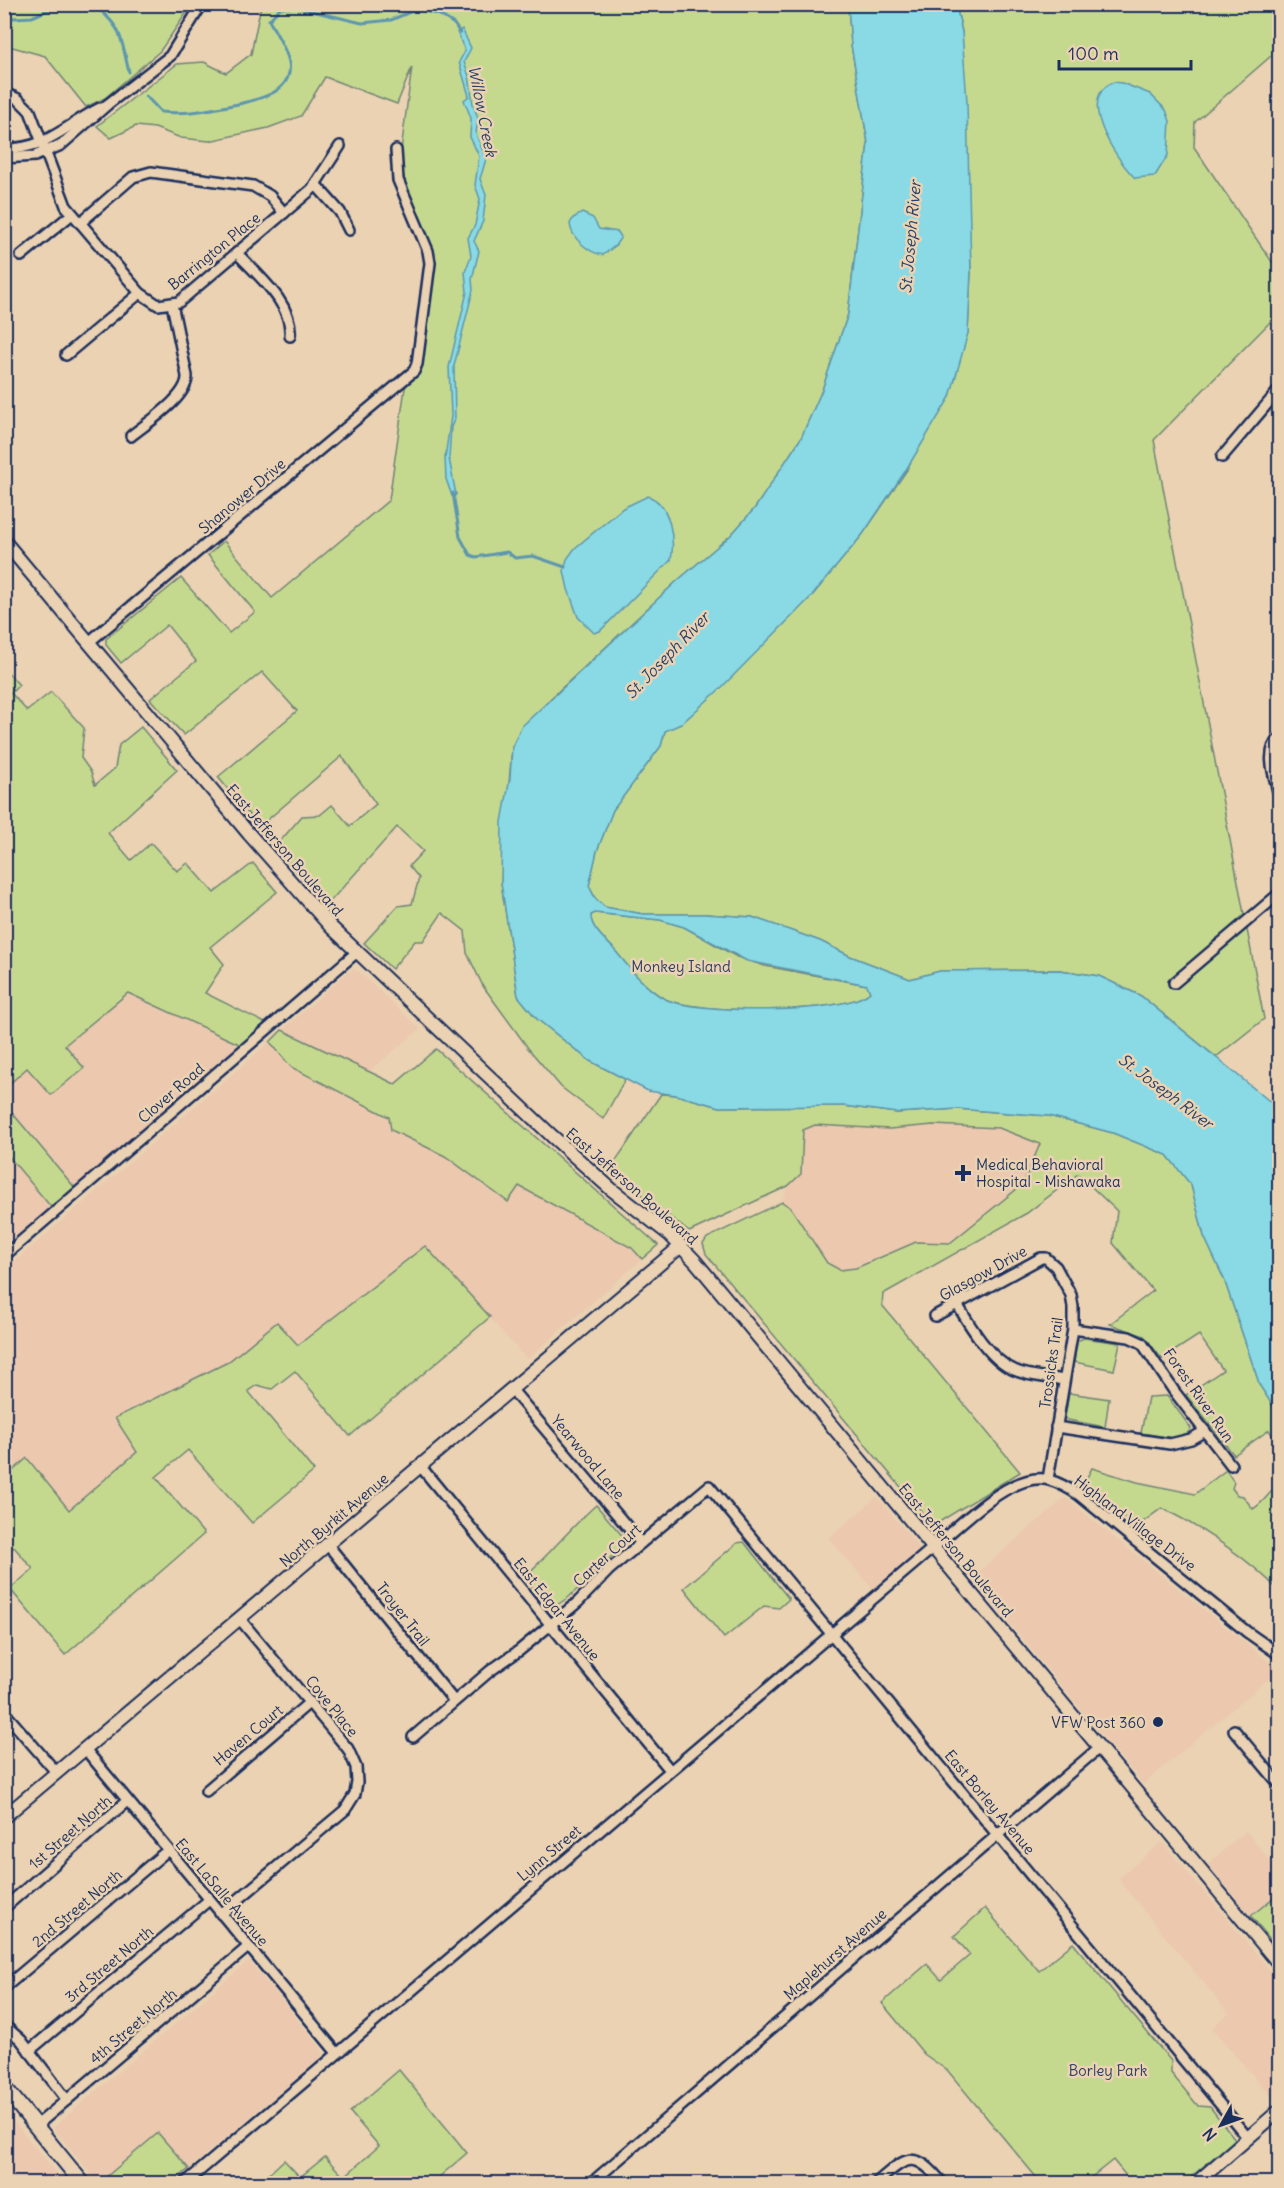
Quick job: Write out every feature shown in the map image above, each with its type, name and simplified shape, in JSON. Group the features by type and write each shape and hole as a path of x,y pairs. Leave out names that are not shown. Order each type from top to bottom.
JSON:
{"main road":[{"path":"4,2087 82,2184"}],"street":[{"path":"4,158 25,158 44,148 108,104 170,56 202,4"},
{"name":"Barrington Place","path":"4,93 26,106 63,200 72,214 140,293 158,305 172,304 284,213 316,185 340,146"},
{"path":"4,148 44,148"},
{"name":"Shanower Drive","path":"89,642 414,371 417,364 430,263 428,251 398,180 396,150"},
{"path":"80,223 133,177 152,172 253,186 270,196 284,213"},
{"path":"316,185 340,212 349,230"},
{"path":"21,256 72,214"},
{"path":"237,253 285,309 290,322 290,336"},
{"path":"66,355 140,293"},
{"path":"131,436 169,405 186,386 187,376 172,304"},
{"path":"1222,457 1280,389"},
{"name":"East Jefferson Boulevard","path":"4,541 276,866 357,952 552,1136 611,1189 681,1246 1280,1965"},
{"path":"1280,738 1270,748 1280,800"},
{"path":"1174,983 1280,893"},
{"name":"Clover Road","path":"4,1256 357,952"},
{"name":"North Byrkit Avenue","path":"4,1817 681,1246"},
{"name":"Glasgow Drive","path":"935,1316 1032,1262 1046,1258"},
{"name":"Trossicks Trail","path":"1046,1258 1056,1267 1071,1295 1073,1329 1048,1479"},
{"path":"957,1304 966,1320 1005,1365 1023,1374 1064,1380"},
{"name":"Forest River Run","path":"1073,1329 1129,1337 1142,1343 1231,1465"},
{"name":"Yearwood Lane","path":"512,1390 641,1543"},
{"path":"1056,1427 1170,1444 1191,1439 1205,1431"},
{"name":"East Edgar Avenue","path":"421,1467 670,1770"},
{"path":"934,1547 1008,1488 1035,1479 1048,1479"},
{"name":"Highland Village Drive","path":"1048,1479 1079,1495 1247,1632 1280,1655"},
{"name":"Carter Court","path":"412,1737 550,1625 641,1543 709,1486"},
{"name":"East Borley Avenue","path":"709,1486 1248,2138"},
{"name":"Troyer Trail","path":"328,1545 454,1701"},
{"name":"Lynn Street","path":"184,2184 934,1547"},
{"name":"Cove Place","path":"221,1914 345,1810 355,1794 357,1775 353,1758 343,1741 239,1618"},
{"name":"Haven Court","path":"206,1791 310,1702"},
{"path":"4,1712 57,1773"},
{"path":"1234,1730 1280,1785"},
{"name":"Maplehurst Avenue","path":"590,2184 1100,1747"},
{"name":"East LaSalle Avenue","path":"85,1749 337,2053"},
{"name":"1st Street North","path":"4,1908 128,1801"},
{"name":"2nd Street North","path":"4,1988 168,1850"},
{"name":"3rd Street North","path":"29,2051 208,1900"},
{"name":"4th Street North","path":"36,2126 248,1947"},
{"path":"4,2025 29,2051 67,2100"},
{"path":"1195,2184 1280,2110"},
{"path":"875,2184 900,2163 912,2159 925,2163 943,2184"}],"shaded area":[{"path":"352,969 359,972 420,1029 369,1071 282,1030"},
{"path":"128,993 241,1045 75,1188 5,1103 4,1088 27,1068 51,1095 83,1068 64,1046"},
{"path":"270,1042 292,1067 389,1117 392,1130 445,1156 509,1202 519,1186 632,1248 642,1259 527,1359 424,1246 297,1345 277,1322 228,1362 116,1417 137,1452 69,1510 27,1458 5,1478 5,1270"},
{"path":"816,1125 889,1129 933,1125 999,1128 1040,1144 1023,1184 950,1243 916,1242 856,1268 840,1270 827,1263 791,1208 782,1202 788,1186 801,1174 803,1130"},
{"path":"4,1152 51,1207 5,1246 4,1246"},
{"path":"877,1497 920,1549 873,1589 829,1538"},
{"path":"1065,1498 1279,1670 1143,1784 972,1578"},
{"path":"1246,1831 1279,1873 1279,1893 1251,1916 1208,1864"},
{"path":"1162,1842 1279,1981 1280,2101 1277,2103 1212,2028 1229,2013 1118,1879"},
{"path":"249,1961 321,2048 322,2056 189,2169 158,2133 99,2183 53,2128"},
{"path":"5,2110 30,2142 65,2183 5,2183"}],"green space":[{"path":"125,4 129,7 131,4 192,5 160,51 105,98 86,107 45,56 5,45 5,5"},
{"path":"464,4 475,11 483,4 848,5 851,45 868,143 848,314 822,390 801,438 755,508 731,535 677,581 550,699 512,747 501,882 518,996 537,1019 590,1061 625,1079 603,1119 561,1087 528,1048 483,986 467,953 465,931 442,913 423,941 415,941 392,969 364,943 398,906 412,904 419,878 409,866 423,851 397,827 327,905 275,847 302,816 320,815 332,805 350,826 376,804 342,756 259,827 218,777 297,711 262,672 184,735 150,699 196,661 167,625 121,663 106,645 106,639 181,578 229,633 255,612 208,555 224,541 272,598 389,500 405,388 417,364 430,270 412,216 400,158 412,67 397,104 325,77 301,116 268,128 209,141 181,138 155,128 136,126 111,138 97,126 177,64 204,62 226,73 251,54 261,5"},
{"path":"956,5 1276,5 1279,8 1279,49 1195,122 1194,147 1272,262 1279,257 1279,313 1154,440 1264,1019 1216,1057 1141,996 1099,976 1060,970 940,971 910,979 850,956 820,941 752,917 643,914 604,907 595,898 589,885 597,851 613,810 661,746 665,731 811,597 863,534 907,470 968,333 971,272 962,32"},
{"path":"4,668 19,685 11,693 27,711 51,692 84,728 81,758 91,772 95,785 115,768 119,745 141,727 177,770 108,833 131,860 151,843 177,871 188,863 214,893 253,863 277,892 210,947 224,964 205,993 267,1024 241,1045 128,993 65,1045 84,1068 51,1095 27,1068 5,1088"},
{"name":"Monkey Island","path":"595,913 660,920 684,927 737,957 765,966 867,985 870,992 856,1000 802,1008 737,1009 681,1004 657,994 637,976 595,929 591,915"},
{"path":"282,1030 395,1084 436,1049 658,1245 642,1259 632,1248 519,1186 508,1202 445,1156 391,1130 389,1117 291,1067 270,1042"},
{"path":"661,1094 676,1095 720,1107 844,1106 897,1113 957,1109 1049,1116 1113,1133 1167,1155 1191,1185 1204,1236 1224,1279 1260,1386 1279,1415 1279,1445 1269,1430 1234,1455 1186,1395 1223,1370 1199,1335 1162,1359 1144,1336 1110,1324 1153,1291 1113,1243 1117,1211 1078,1174 1027,1213 883,1294 882,1305 1020,1472 936,1524 931,1523 706,1254 703,1244 707,1238 782,1202 791,1208 827,1263 840,1270 856,1268 916,1242 950,1243 1023,1184 1040,1144 999,1128 933,1125 889,1129 815,1125 803,1130 801,1174 788,1186 689,1232 610,1169"},
{"path":"4,1103 75,1188 51,1207 5,1152"},
{"path":"425,1246 490,1317 350,1436 295,1371 272,1389 257,1385 248,1391 314,1471 252,1523 188,1450 156,1477 204,1534 65,1655 10,1589 33,1569 14,1547 5,1555 5,1478 27,1458 69,1510 137,1452 115,1418 228,1362 277,1322 298,1345"},
{"path":"1084,1338 1120,1343 1114,1370 1074,1362 1077,1341"},
{"path":"1069,1393 1109,1399 1105,1427 1068,1420 1065,1417"},
{"path":"1167,1396 1191,1428 1188,1433 1174,1438 1141,1433 1148,1397"},
{"path":"1092,1468 1137,1482 1195,1494 1226,1470 1234,1482 1232,1488 1237,1495 1243,1496 1253,1509 1279,1484 1279,1591 1254,1567 1224,1545 1162,1508 1136,1527 1083,1485"},
{"path":"596,1505 625,1539 625,1544 569,1597 551,1609 524,1577"},
{"path":"744,1542 789,1599 779,1608 764,1606 724,1638 684,1588 737,1543"},
{"path":"1279,1893 1279,1950 1251,1916"},
{"name":"Borley Park","path":"985,1908 1039,1971 1073,1943 1171,2061 1171,2073 1198,2106 1210,2107 1235,2139 1184,2183 1132,2183 1113,2160 1084,2183 1041,2183 948,2071 924,2054 882,2003 927,1964 941,1980 970,1955 954,1936"},
{"path":"399,2070 467,2153 432,2183 259,2183 284,2160 300,2177 325,2157 344,2177 379,2146 350,2112"},
{"path":"158,2133 189,2169 172,2183 99,2183"}],"water":[{"name":"St. Joseph River","path":"848,5 956,5 962,32 967,102 971,272 968,333 950,397 906,470 863,534 811,597 722,687 681,724 665,731 661,746 613,810 597,851 589,886 595,898 605,907 643,914 752,917 820,941 850,956 910,979 940,971 1059,970 1099,976 1141,996 1279,1109 1279,1415 1260,1386 1224,1279 1204,1236 1191,1185 1167,1155 1113,1133 1049,1116 957,1109 897,1113 844,1106 720,1107 676,1095 648,1091 590,1061 537,1019 518,996 501,882 502,822 510,778 512,747 521,727 677,581 731,535 755,508 801,438 822,390 848,314 868,143 851,45","holes":["595,913 660,920 684,927 747,961 867,985 870,992 856,1000 832,1005 770,1010 706,1007 681,1004 665,999 643,983 602,937 595,929 591,915"]},
{"path":"462,29 471,48 464,62 478,118 476,134 486,159 480,179 486,195 483,221 474,241 479,251 472,279 473,290 454,366 455,418 451,427 449,458 456,495 452,496 446,479 445,458 451,416 449,367 467,292 465,272 471,256 468,238 475,225 480,199 475,185 479,156 470,137 471,118 464,100 469,96 459,62 465,51 457,32"},
{"path":"1114,82 1150,94 1166,110 1170,121 1168,155 1155,176 1135,178 1118,157 1102,128 1098,114 1098,101 1103,90"},
{"path":"582,213 593,218 599,229 618,232 621,237 615,246 603,255 587,248 577,239 571,229 570,224 573,218"},
{"path":"648,496 662,507 670,524 671,560 600,631 594,633 578,617 564,571 567,559 575,548 623,508"}],"waterway":[{"name":"Willow Creek","path":"4,12 13,18 32,17 62,4"},
{"name":"Willow Creek","path":"93,4 116,27 122,41 129,72"},
{"name":"Willow Creek","path":"146,96 161,112 181,113 256,100 274,92 286,81 289,72 289,62 285,51 269,20 280,8 295,7 362,23 391,20 417,9 440,15 454,24 460,33"},
{"name":"Willow Creek","path":"453,493 460,537 470,555 476,557 507,552 515,558 533,556 565,567"}],"place":[{"name":"Medical Behavioral Hospital - Mishawaka","path":"963,1173"},
{"name":"VFW Post 360","path":"1158,1722"}]}
